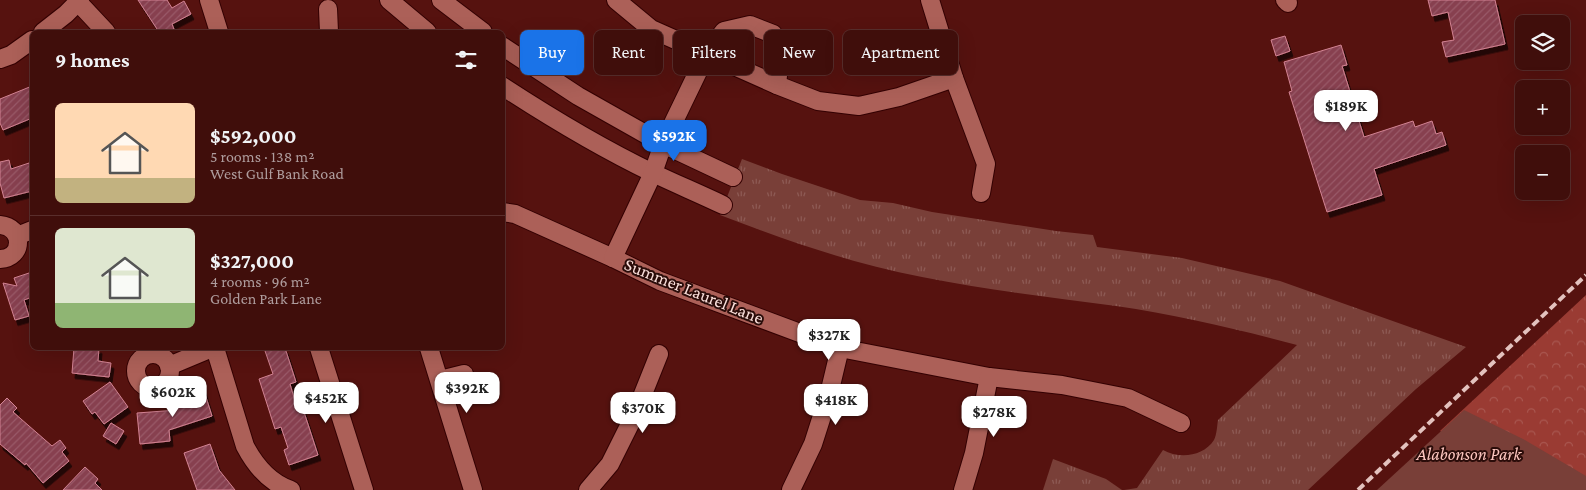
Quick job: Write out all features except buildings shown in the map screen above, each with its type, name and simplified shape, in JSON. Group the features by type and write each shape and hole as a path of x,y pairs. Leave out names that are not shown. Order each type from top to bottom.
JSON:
{"street":[{"path":"209,0 218,30"},
{"path":"389,0 426,30"},
{"path":"441,0 480,30"},
{"path":"616,0 651,29 673,38"},
{"path":"930,0 954,78 986,164 981,193"},
{"path":"45,30 79,1 104,30"},
{"path":"328,10 329,30"},
{"path":"728,30 750,25 773,34 780,56 777,85"},
{"path":"0,59 30,41"},
{"path":"505,48 578,96 663,144 733,177"},
{"path":"754,74 818,101 859,106 899,97 954,78"},
{"path":"613,258 653,173 663,144 697,75"},
{"path":"505,88 546,114 653,173 723,204"},
{"name":"Summer Laurel Lane","path":"505,212 514,214 613,258 660,282 840,348 989,377 1062,385 1128,398 1181,423"},
{"path":"0,225 25,233 18,241 16,251 8,258 0,259"},
{"path":"791,490 813,444 829,394 840,348"},
{"path":"169,366 209,350"},
{"path":"215,350 249,454 265,474 283,488 291,490"},
{"path":"320,350 364,490"},
{"path":"430,350 473,490"},
{"path":"588,490 610,464 635,414 659,354"},
{"path":"440,380 464,374"},
{"path":"963,490 974,453 989,377"}],"green space":[{"path":"742,159 860,200 893,203 932,212 1093,235 1097,247 1182,258 1280,281 1466,347 1416,389 1308,490 1124,490 1137,488 1163,450 1176,455 1190,455 1209,446 1215,438 1218,420 1297,345 1230,328 1162,314 994,290 896,272 794,242 720,215"},
{"path":"1586,295 1586,490 1440,431"},
{"name":"Alabonson Park","path":"1464,410 1523,439 1586,476 1586,490 1377,490"},
{"path":"1053,459 1106,479 1122,490 1043,490"}],"railway":[{"path":"1358,490 1586,275"}]}
